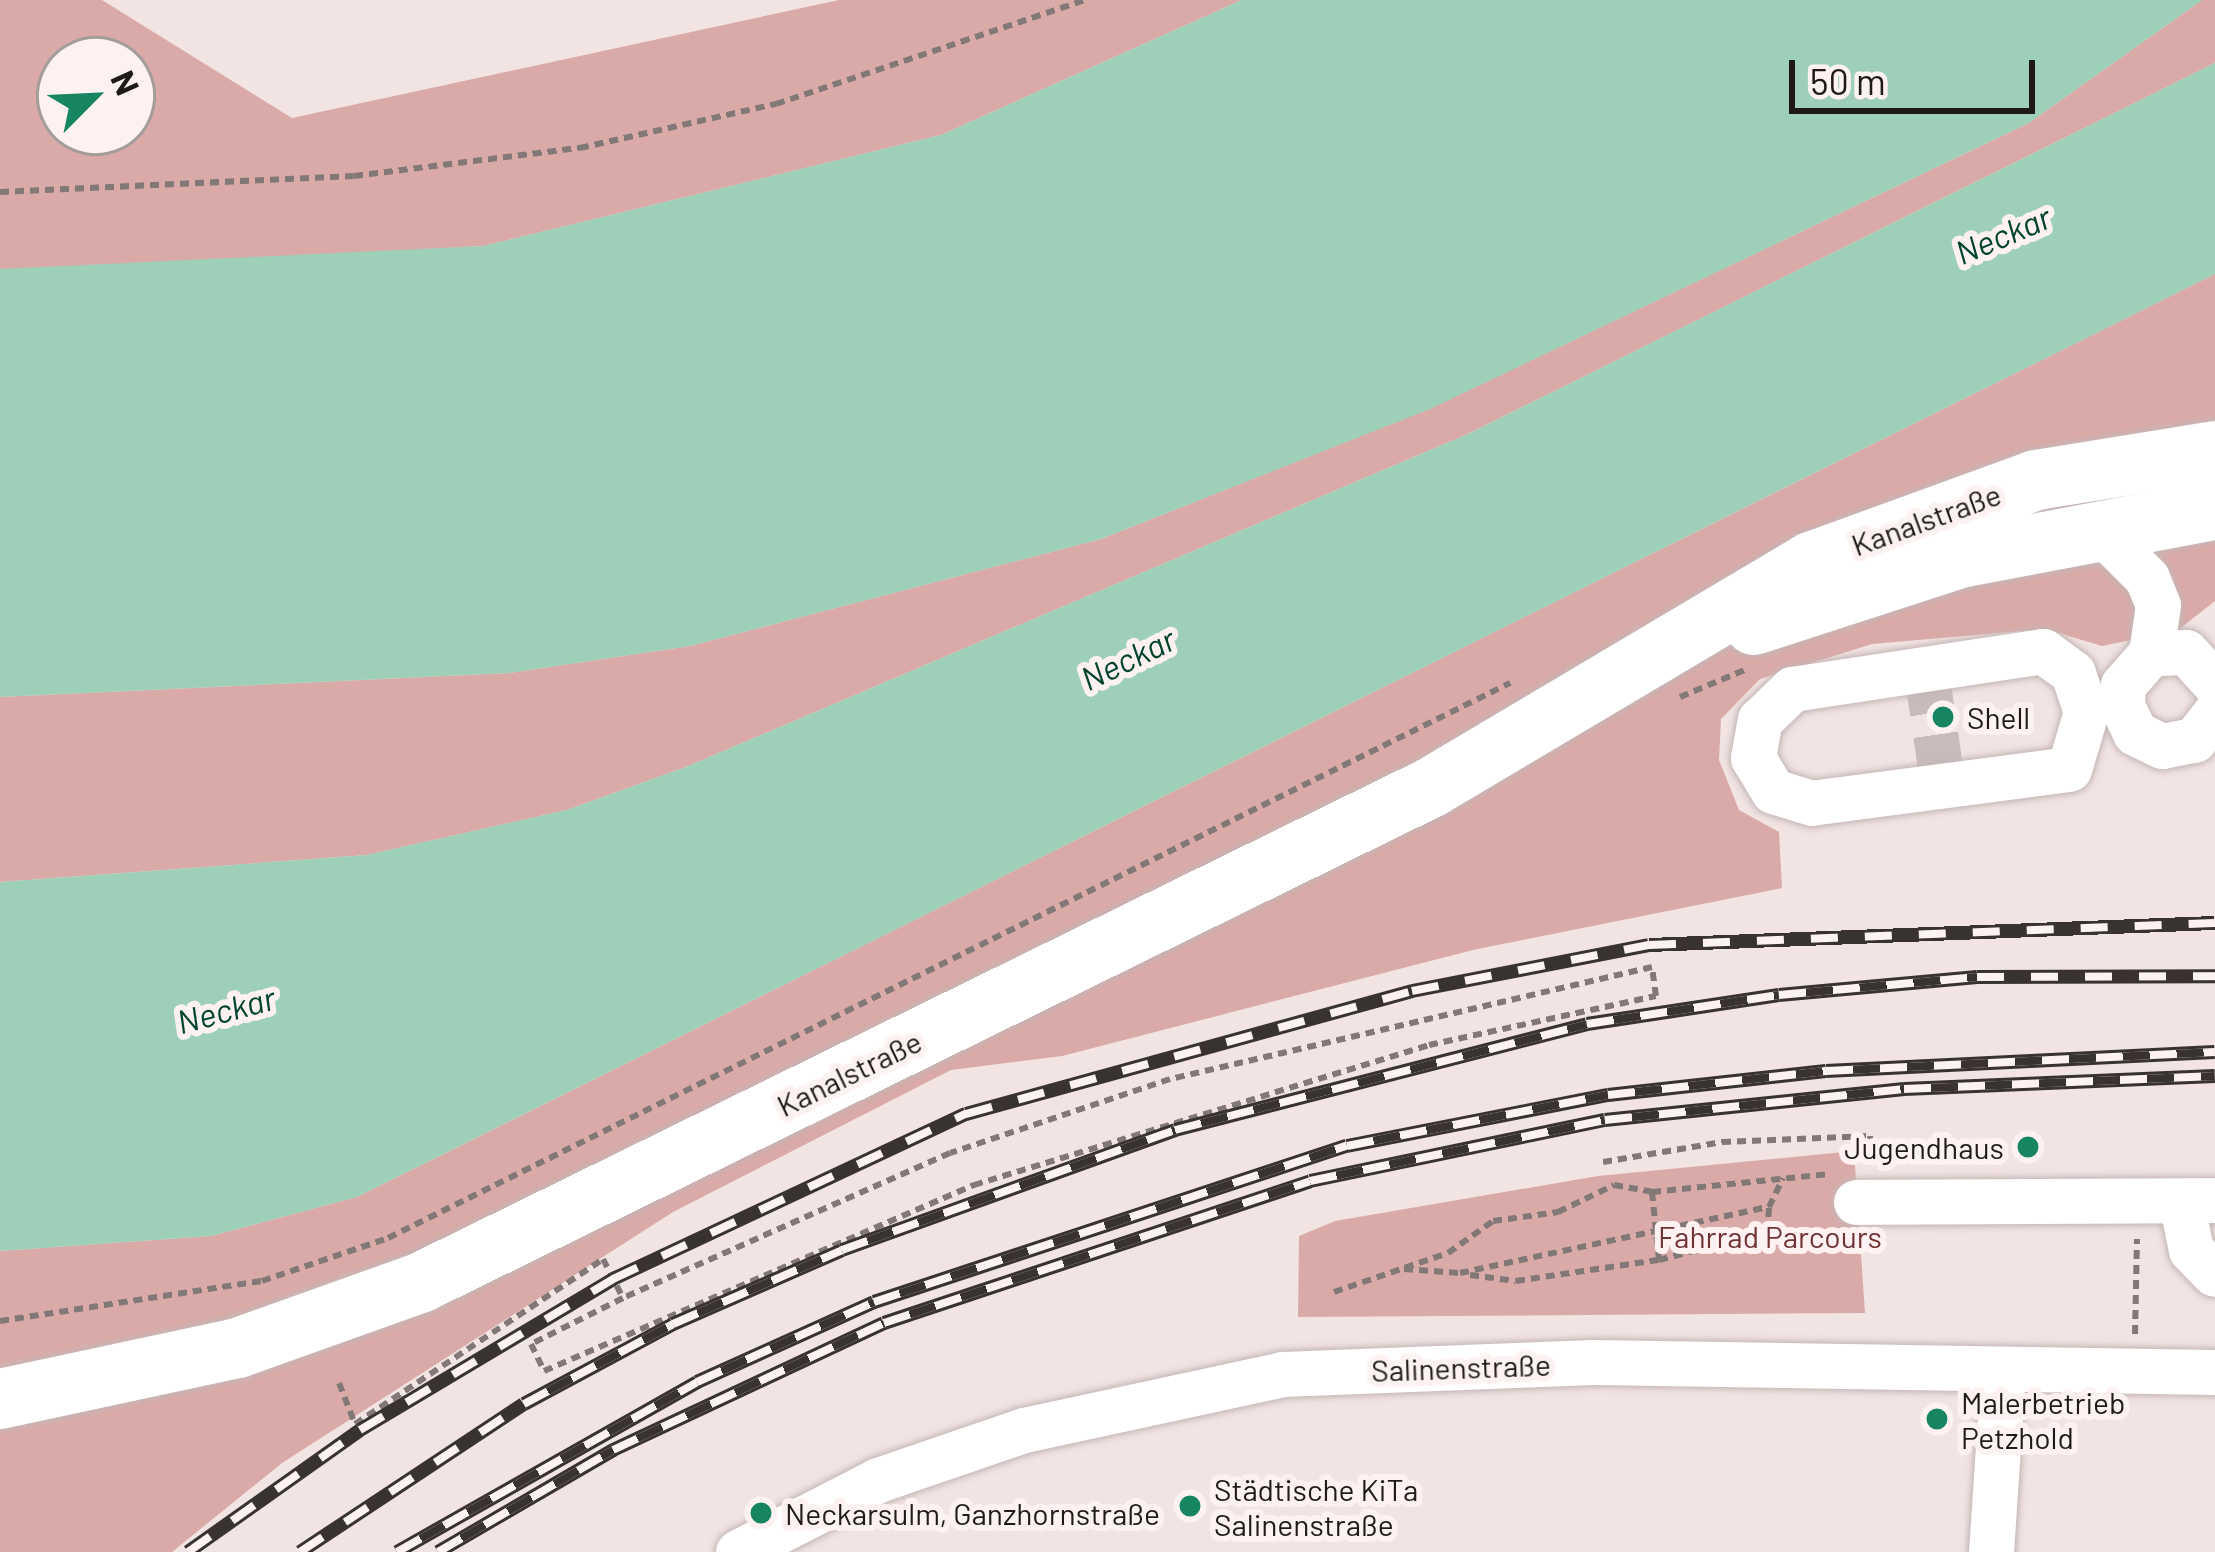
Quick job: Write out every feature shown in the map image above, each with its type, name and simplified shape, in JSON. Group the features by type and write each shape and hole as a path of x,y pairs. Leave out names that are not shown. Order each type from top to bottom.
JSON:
{"main road":[{"name":"Kanalstraße","path":"0,1399 238,1348 422,1282 1432,787 1663,656 1811,562 1938,508 2215,451"},
{"name":"Kanalstraße","path":"1663,656 1960,558 2097,528 2215,509"}],"street":[{"path":"2097,528 2147,578 2158,605 2150,653 2104,709 2069,769 1812,802 1773,791 1753,758 1760,720 1792,689 1837,676 2043,651 2073,673 2104,709 2162,746 2194,740 2215,713"},
{"path":"2150,653 2186,652 2215,685"},
{"path":"1866,1202 2178,1200 2191,1250 2214,1274"},
{"name":"Salinenstraße","path":"738,1552 878,1480 1024,1430 1282,1374 1593,1362 2215,1372"},
{"path":"1991,1552 2003,1369"}],"path":[{"path":"0,191 354,176 580,148 776,104 1085,0"},
{"path":"0,1321 262,1281 388,1238 1525,676"},
{"path":"1652,967 1656,996 1408,1051 997,1178 544,1371 531,1344 623,1298 950,1153 1170,1079 1652,967"},
{"path":"1603,1162 1722,1142 1870,1136 1866,1202"},
{"path":"1334,1292 1400,1269 1493,1221 1558,1212 1614,1185 1652,1192 1830,1174 1866,1202"},
{"path":"1400,1269 1516,1281 1659,1260 1767,1232 1769,1207 1783,1178"},
{"path":"1652,1192 1652,1232 1659,1260"},
{"path":"2134,1371 2178,1200"},
{"path":"1460,1273 1769,1207"},
{"path":"339,1383 355,1424 603,1259 623,1298"}],"green space":[{"path":"0,0 102,0 292,118 839,0 1242,0 941,135 483,246 42,272 0,269"},
{"path":"2202,0 2215,0 2215,63 1468,434 686,767 567,810 367,855 0,882 0,697 509,673 690,646 1101,539 1429,409 2029,123"},
{"path":"2215,274 2215,601 2178,630 2102,646 2045,629 1872,644 1760,679 1721,719 1719,760 1739,810 1779,832 1782,888 1473,950 1062,1056 951,1070 673,1212 282,1463 172,1552 0,1552 0,1251 211,1236 357,1197"},
{"name":"Fahrrad Parcours","path":"1854,1151 1865,1313 1298,1317 1299,1236 1335,1221 1598,1176"}],"water":[{"path":"1242,0 2202,0 2029,123 1430,409 1101,539 690,646 509,673 0,697 0,269 483,246 941,135"},
{"name":"Neckar","path":"2215,63 2215,274 357,1197 211,1236 0,1251 0,882 367,855 567,810 686,767 1468,434"}],"tunnel":[{"path":"1926,668 1943,784"}],"railway":[{"path":"188,1552 360,1430 613,1279 966,1114 1412,991 1649,945 2215,923"},
{"path":"300,1552 524,1404 673,1324 842,1250 1175,1130 1587,1024 1779,995 1977,977 2215,976"},
{"path":"397,1552 697,1382 874,1302 1347,1146 1608,1095 1826,1071 2215,1052"},
{"path":"438,1552 613,1450 884,1323 1310,1181 1605,1120 1904,1089 2215,1076"}],"place":[{"name":"Shell","path":"1943,717"},
{"name":"Jugendhaus","path":"2028,1147"},
{"name":"Malerbetrieb Petzhold","path":"1937,1419"},
{"name":"Städtische KiTa Salinenstraße","path":"1190,1506"},
{"name":"Neckarsulm, Ganzhornstraße","path":"761,1513"}]}
